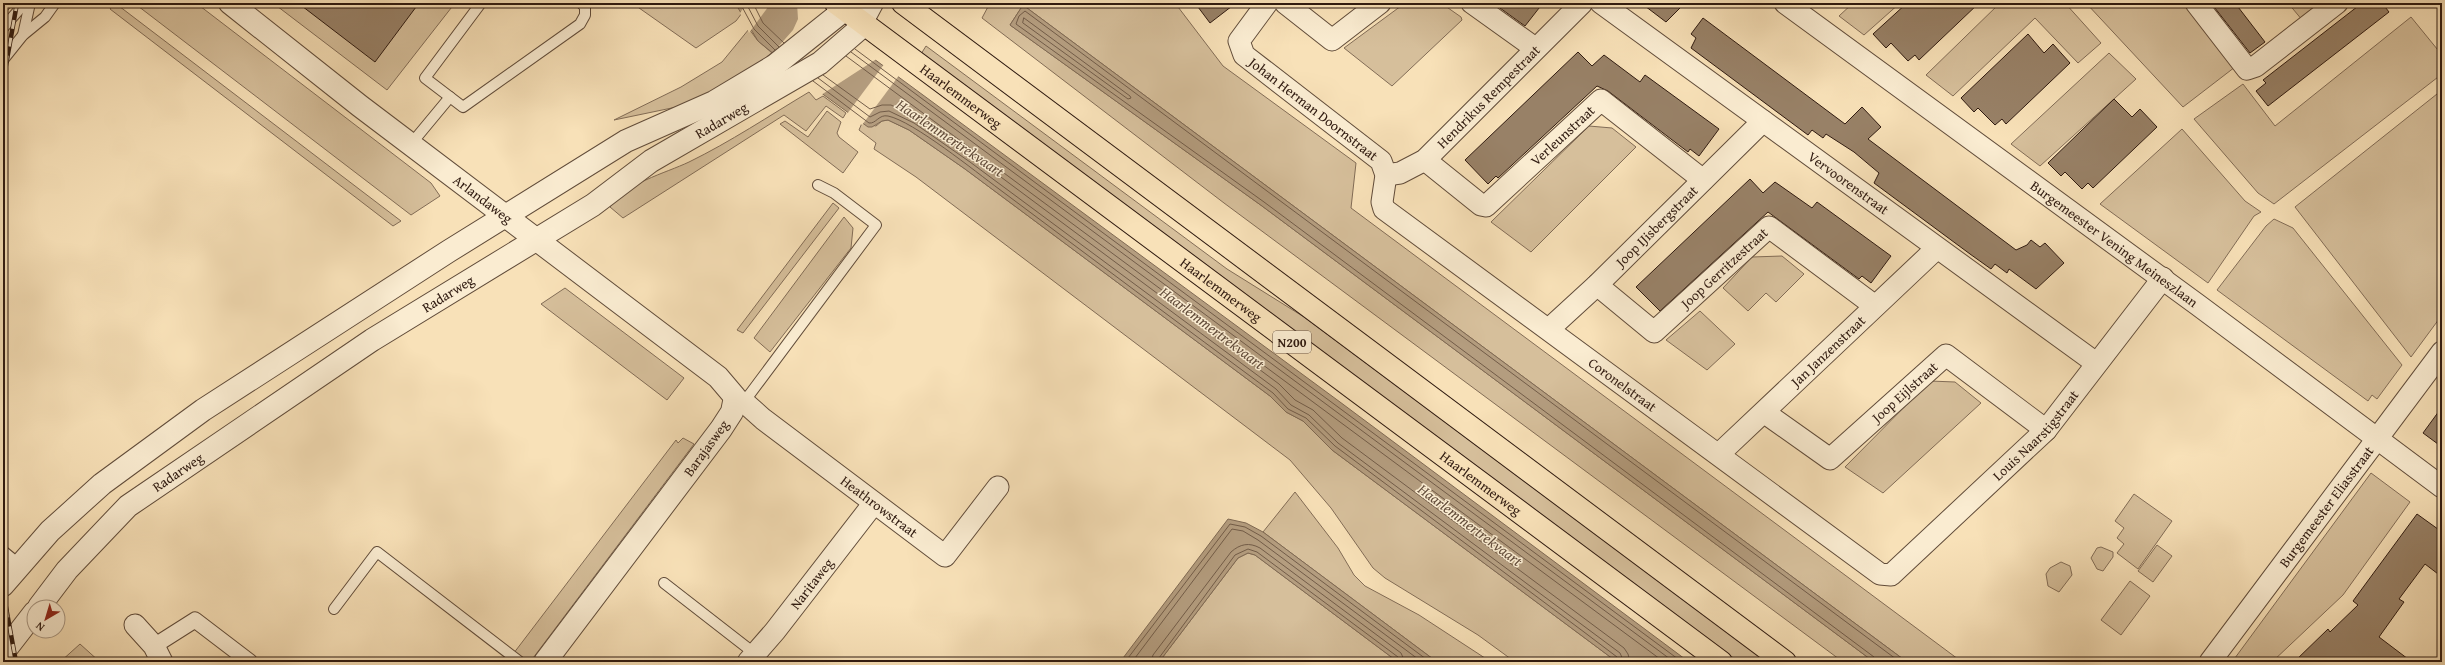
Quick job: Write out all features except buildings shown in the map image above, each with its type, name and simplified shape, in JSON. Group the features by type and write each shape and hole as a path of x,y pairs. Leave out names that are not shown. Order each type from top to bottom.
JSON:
{"main road":[{"name":"N200","path":"903,3 1785,662"},
{"name":"Haarlemmerweg","path":"842,8 860,27 1721,662"}],"street":[{"name":"Radarweg","path":"45,599 67,570 128,506 372,340 593,205 652,161 820,63 860,27 872,3"},
{"name":"Johan Herman Doornstraat","path":"1267,3 1239,41 1244,55 1381,161 1386,175"},
{"path":"1285,3 1332,40 1380,3"},
{"path":"1472,3 1536,48"},
{"name":"Hendrikus Rempestraat","path":"1386,175 1400,174 1425,160 1582,3"},
{"name":"Vervoorenstraat","path":"1601,3 2096,363"},
{"name":"Burgemeester Vening Meineszlaan","path":"1785,3 2163,278 2442,487"},
{"path":"2196,3 2247,69 2256,66 2338,3"},
{"name":"Arlandaweg","path":"235,8 505,216 718,376 740,399"},
{"name":"Radarweg","path":"3,585 50,531 102,484 197,415 505,216 626,141 714,102 774,66 842,8"},
{"name":"Verleunstraat","path":"1425,160 1481,205 1486,206 1601,100 1703,180"},
{"name":"Joop IJisbergstraat","path":"1549,329 1597,285 1763,121"},
{"name":"Coronelstraat","path":"1386,175 1382,202 1384,209 1719,454 1880,574 1891,575"},
{"name":"Joop Gerritzestraat","path":"1597,285 1654,332 1769,227 1875,306"},
{"name":"Jan Janzenstraat","path":"1719,454 1766,413 1875,306 1937,248"},
{"name":"Louis Naarstigstraat","path":"1891,575 2046,430 2096,363 2163,278"},
{"name":"Burgemeester Eliasstraat","path":"2210,662 2442,352"},
{"name":"Joop Eijlstraat","path":"1766,413 1830,459 1946,355 2046,430"},
{"name":"Heathrowstraat","path":"740,399 763,419 945,556 998,487"},
{"name":"Barajasweg","path":"545,662 721,429 740,399"},
{"name":"Naritaweg","path":"750,660 775,631 874,503"},
{"path":"134,625 158,654 195,620 250,662"},
{"path":"3,653 26,624"}],"lane":[{"path":"3,28 25,3"},
{"path":"22,35 30,3"},
{"path":"3,60 22,35 45,17 55,3"},
{"path":"221,3 235,8"},
{"path":"481,3 425,78 462,107 580,24 586,15 585,7 581,3"},
{"path":"411,144 450,97"},
{"name":"Barajasweg","path":"740,399 876,225 834,193 818,185"},
{"path":"3,551 20,565"},
{"path":"334,609 377,552 520,662"},
{"path":"664,583 750,660"}],"shaded area":[{"path":"3,3 15,3 3,15"},
{"path":"115,3 401,221 393,226 110,9"},
{"path":"134,3 196,3 431,183 440,196 411,215"},
{"path":"273,3 455,3 387,90"},
{"path":"632,3 735,3 742,13 736,21 696,48"},
{"path":"990,3 1175,3 1223,66 1356,163 1351,208 1962,662 1907,662 1023,5 1010,25 1262,206 1874,662 1843,662 1224,203 982,18"},
{"path":"1405,3 1441,3 1461,17 1462,20 1392,86 1344,48"},
{"path":"1853,3 1900,3 1864,35 1839,16"},
{"path":"2000,3 2065,3 2101,43 2078,63 2035,18 1953,96 1926,75"},
{"path":"2086,3 2185,3 2235,67 2183,107"},
{"path":"2288,3 2326,3 2303,21"},
{"path":"2411,17 2442,55 2442,74 2274,204 2258,193 2194,119 2243,84 2275,126"},
{"path":"749,29 758,41 772,53 718,92 691,104 614,120 681,87 722,62"},
{"path":"926,46 1227,269 1304,317 1768,662 1739,662 921,54"},
{"path":"2109,53 2136,79 2040,166 2011,144"},
{"path":"2442,90 2442,315 2411,357 2295,207"},
{"path":"809,92 816,100 823,96 846,113 843,118 826,106 806,131 784,115 623,218 610,207 616,199 635,186 704,154"},
{"path":"827,111 841,122 837,133 839,137 858,152 843,173 780,124 785,121 808,137"},
{"path":"888,120 909,130 965,169 1270,396 1286,412 1303,421 1332,450 1617,662 1515,662 1478,635 1385,578 1373,568 1331,508 1290,460 916,177 874,149 876,143 859,130 862,123 876,126 882,121"},
{"path":"1589,126 1612,128 1636,147 1531,252 1491,222"},
{"path":"2182,129 2245,201 2261,212 2254,216 2208,283 2100,204"},
{"path":"833,203 839,208 743,333 737,330"},
{"path":"844,217 853,228 851,248 770,352 754,338"},
{"path":"2274,219 2293,228 2402,365 2377,399 2372,395 2368,401 2217,290 2266,226"},
{"path":"1782,256 1804,274 1776,302 1766,293 1748,311 1723,288 1752,257"},
{"path":"565,288 684,378 667,400 541,304"},
{"path":"1700,311 1735,344 1707,370 1666,340"},
{"path":"1930,381 1955,382 1981,403 1883,493 1845,467"},
{"path":"683,438 694,444 530,662 507,662 676,440 678,443"},
{"path":"2371,473 2410,502 2343,595 2272,662 2232,662"},
{"path":"1295,492 1338,548 1354,575 1365,586 1419,615 1491,662 1437,662 1263,532"},
{"path":"2134,494 2172,521 2138,569 2117,553 2124,544 2117,538 2124,528 2115,521"},
{"path":"2157,545 2172,556 2153,582 2138,571"},
{"path":"2101,547 2113,552 2113,557 2103,571 2097,569 2091,558 2097,548"},
{"path":"1248,553 1255,555 1398,662 1159,662 1238,558"},
{"path":"2061,562 2070,566 2072,575 2059,592 2048,586 2046,574 2050,568"},
{"path":"2130,581 2150,596 2121,635 2101,620"},
{"path":"80,644 100,662 60,662"}],"water":[{"name":"Haarlemmertrekvaart","path":"735,3 798,3 1340,402 1689,662 1617,662 1332,450 1303,421 1286,412 1270,396 965,169 909,130 888,120 882,121 872,127 868,127 824,95 758,41"},
{"path":"1023,5 1907,662 1874,662 1262,206 1010,25"},
{"path":"1228,519 1246,523 1263,532 1437,662 1398,662 1255,555 1248,553 1238,558 1159,662 1120,662"}],"pier":[{"path":"747,3 771,3 749,33 740,13"},
{"path":"797,3 801,3 878,58 821,95 771,55 793,30 798,19"},
{"path":"885,63 900,74 862,125 847,114"}],"railway":[{"path":"3,82 17,3"},
{"path":"3,591 16,662"}]}
